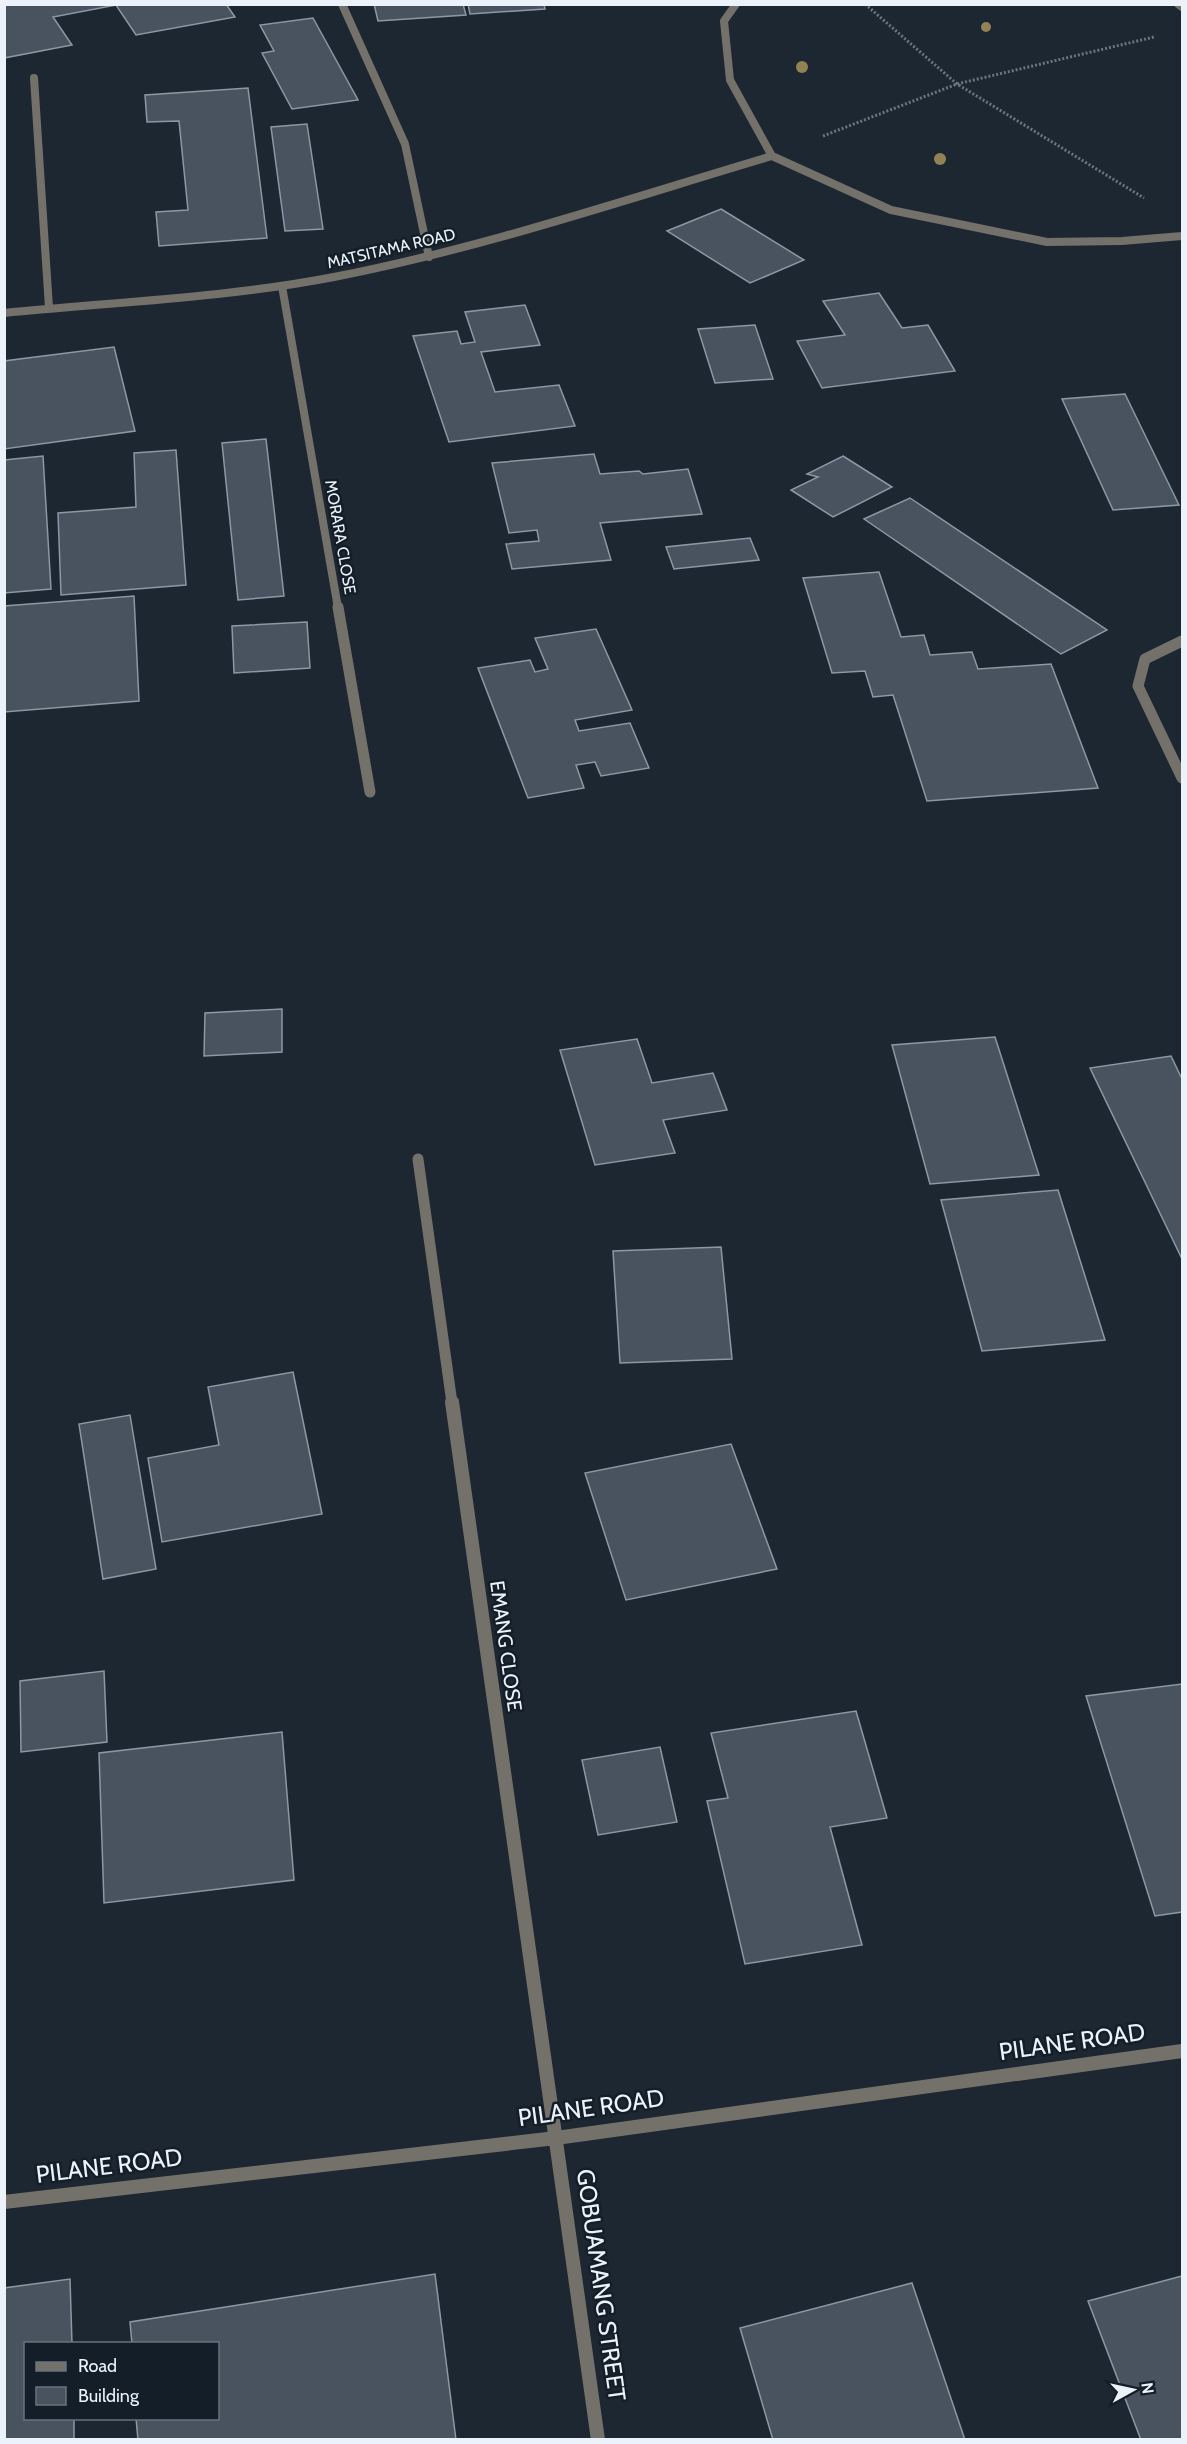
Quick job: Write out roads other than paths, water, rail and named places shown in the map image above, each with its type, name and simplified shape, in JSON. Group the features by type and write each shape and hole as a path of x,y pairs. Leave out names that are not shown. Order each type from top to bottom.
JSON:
{"street":[{"path":"342,4 405,144 429,257"},
{"path":"736,4 724,21 730,80 772,156 891,210 1047,242 1181,237"},
{"path":"1178,4 1182,7"},
{"path":"34,78 49,308"},
{"name":"MATSITAMA ROAD","path":"4,313 282,286 429,257 772,156"},
{"name":"MORARA CLOSE","path":"282,286 370,792"},
{"path":"1182,640 1145,658 1138,686 1182,778"},
{"name":"EMANG CLOSE","path":"418,1159 556,2138"},
{"name":"PILANE ROAD","path":"4,2202 556,2138 1182,2051"},
{"name":"GOBUAMANG STREET","path":"556,2138 598,2439"}]}
